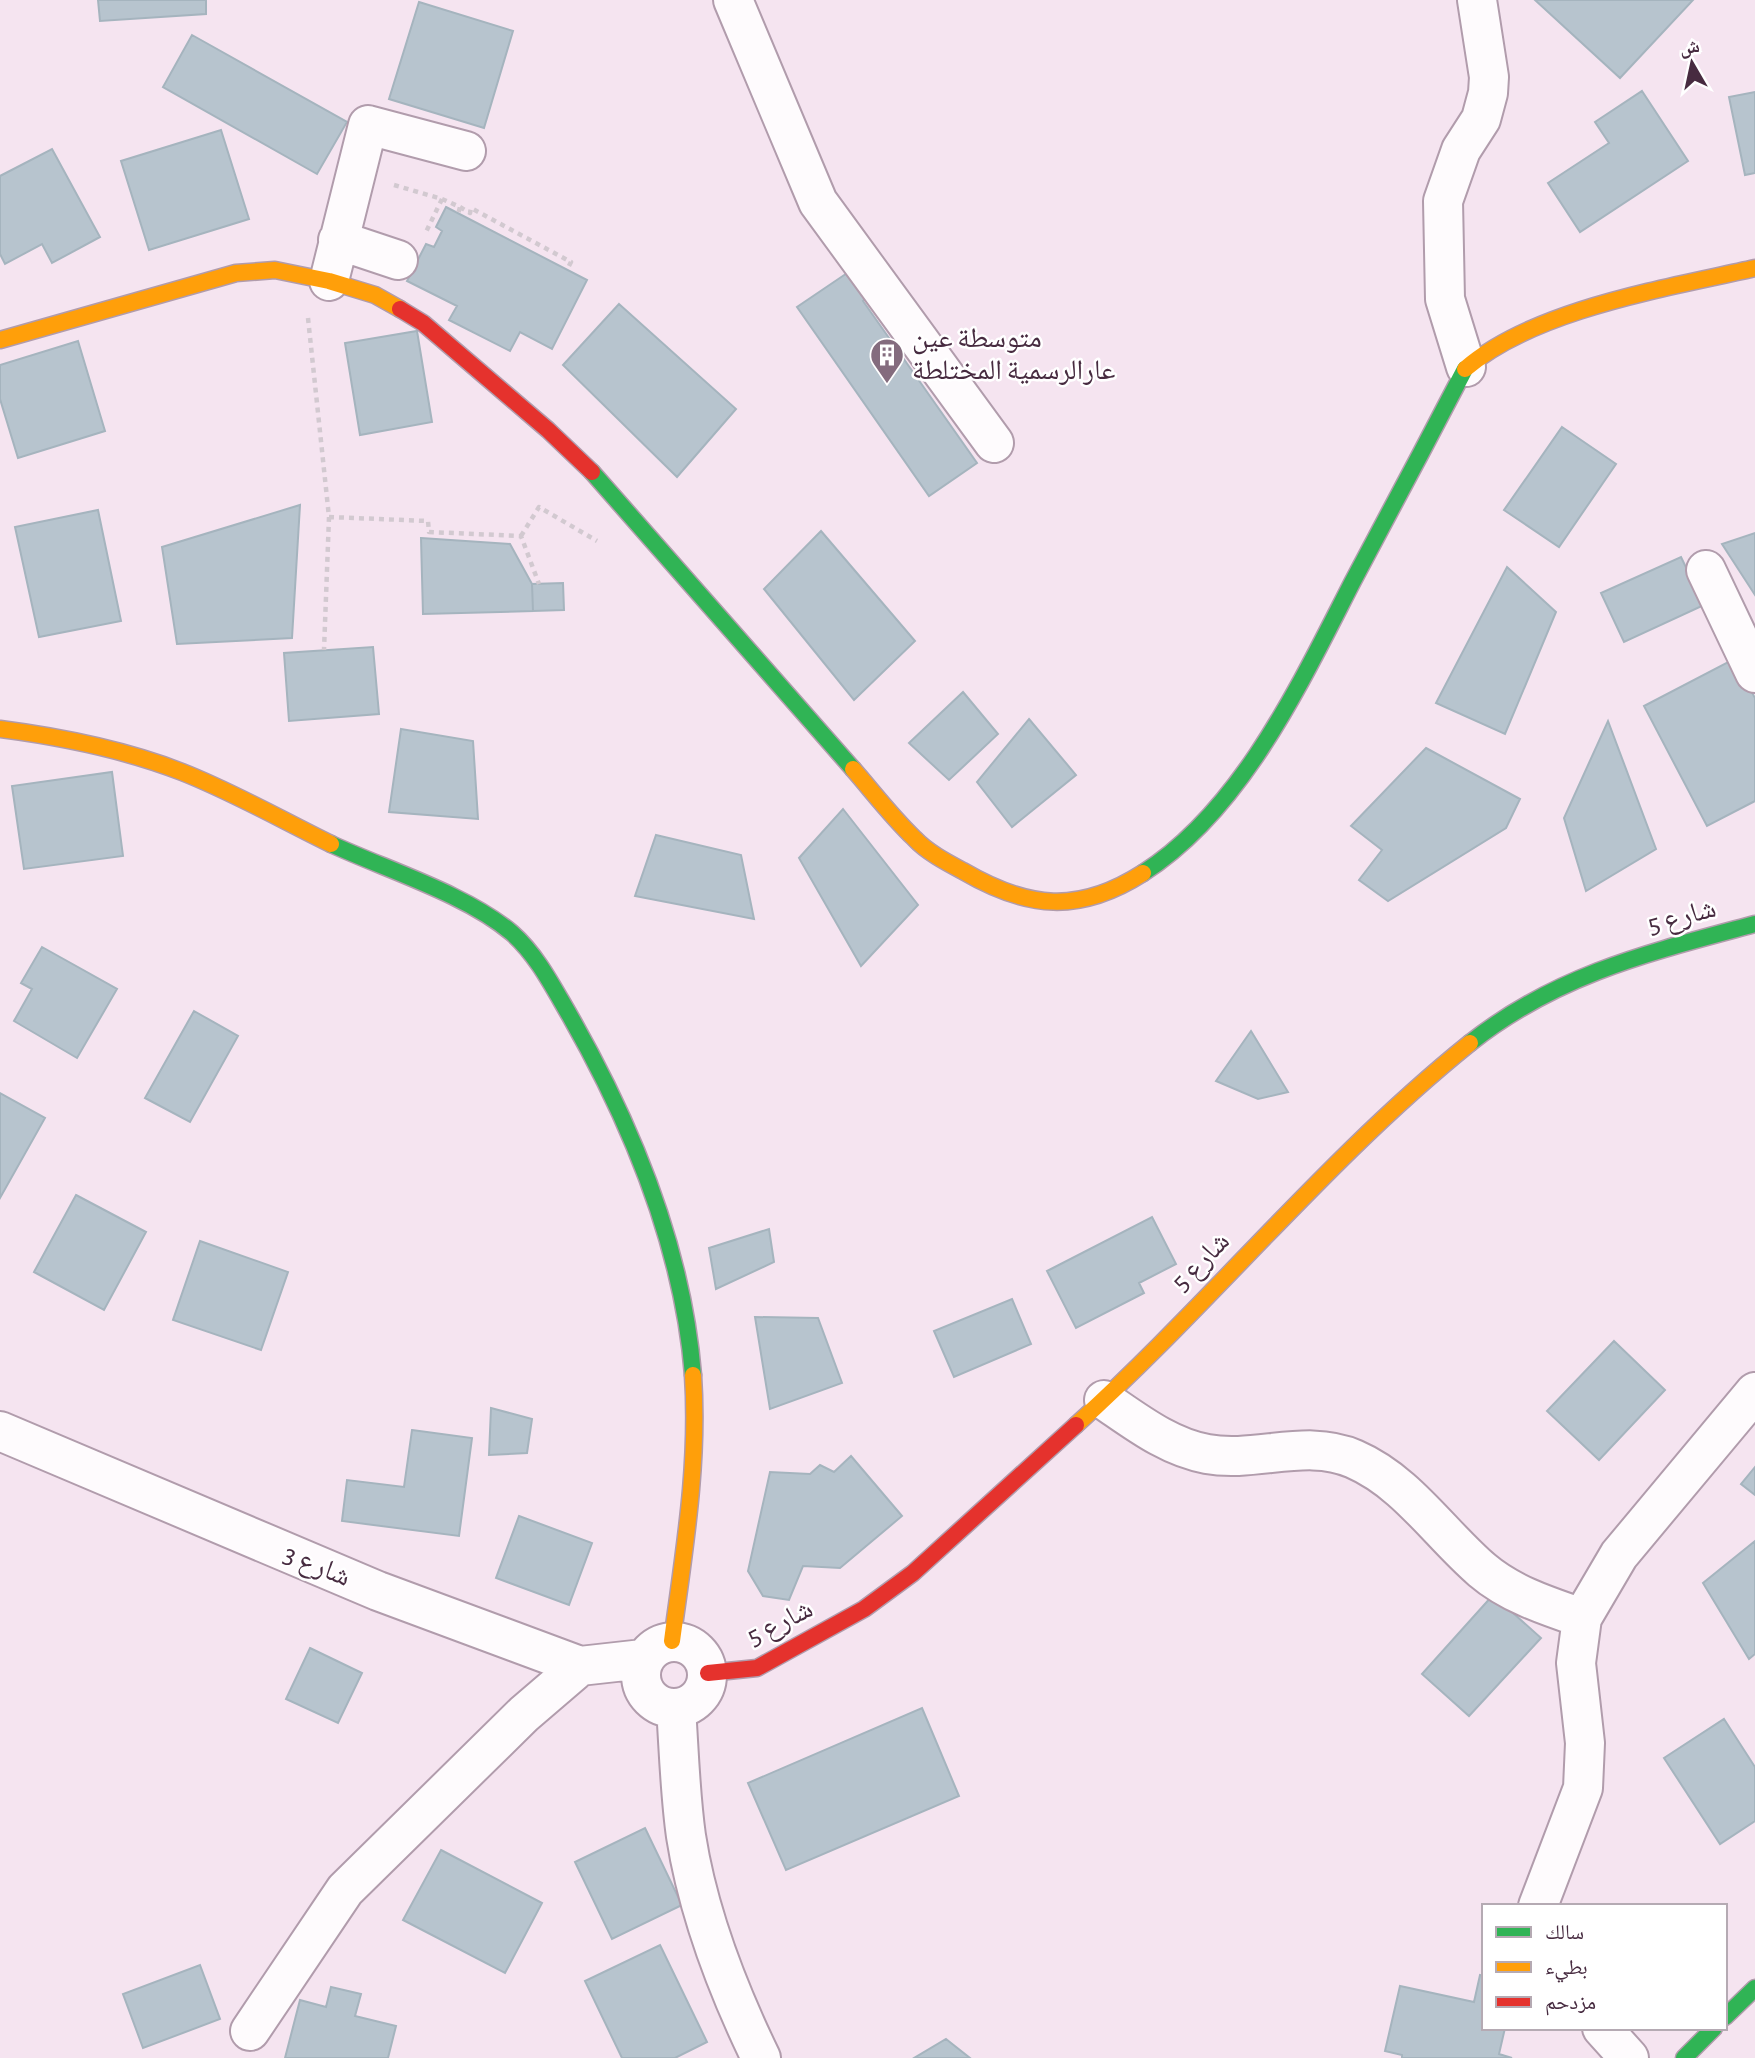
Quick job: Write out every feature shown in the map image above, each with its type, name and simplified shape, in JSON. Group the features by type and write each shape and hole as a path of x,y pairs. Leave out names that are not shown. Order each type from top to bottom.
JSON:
{"street":[{"path":"733,0 818,202 994,443"},
{"path":"1466,366 1445,299 1443,201 1461,150 1481,119 1488,93 1489,77 1477,0"},
{"path":"316,278 338,240 368,125 466,152"},
{"path":"338,240 408,252"},
{"path":"0,340 236,273 275,270 316,278 375,295 423,323 548,430 626,509 818,732 915,839 949,864 1013,894 1041,903 1088,902 1139,877 1178,845 1214,807 1268,736 1292,698 1466,366 1517,337 1584,308 1755,268"},
{"path":"1706,570 1755,673"},
{"path":"0,729 74,740 163,765 208,783 327,842 472,908 504,927 533,954 586,1042 610,1092 647,1182 683,1312 696,1418 696,1461 657,1650 639,1677 645,1693 659,1705 676,1708 692,1703 704,1690 708,1673 702,1656 689,1645 657,1650"},
{"name":"شارع 5","path":"708,1673 757,1668 864,1609 914,1573 1104,1400 1248,1251 1374,1129 1448,1061 1488,1029 1531,1000 1567,982 1627,959 1755,924"},
{"path":"1539,1904 1583,1788 1585,1743 1576,1663 1582,1618 1619,1555 1755,1392"},
{"path":"1104,1400 1151,1431 1206,1454 1254,1455 1315,1450 1334,1452 1359,1461 1421,1507 1483,1570 1510,1589 1582,1618"},
{"name":"شارع 3","path":"0,1431 378,1591 580,1666 657,1650"},
{"path":"250,2031 345,1890 524,1714 580,1666"},
{"path":"676,1708 686,1835 693,1870 722,1969 761,2058"},
{"path":"1727,2015 1755,1987"},
{"path":"1604,2030 1629,2058"},
{"path":"1684,2058 1712,2030"}],"path":[{"path":"382,182 442,199 470,212 471,208 571,261 567,270"},
{"path":"408,252 442,199"},
{"path":"458,214 460,207"},
{"path":"316,278 329,517 324,650"},
{"path":"521,536 539,507 604,545 626,509"},
{"path":"329,517 428,521 429,531 521,536"},
{"path":"521,536 539,584"}],"building":[{"path":"98,0 206,0 206,14 100,21"},
{"path":"1535,0 1693,0 1620,78"},
{"path":"419,2 513,31 484,128 389,99"},
{"path":"192,35 347,122 317,174 163,87"},
{"path":"1642,91 1688,161 1580,232 1548,183 1609,143 1595,122"},
{"path":"1755,92 1755,173 1745,175 1729,97"},
{"path":"221,130 249,219 149,250 121,161"},
{"path":"52,149 100,237 52,263 42,244 5,264 0,254 0,176"},
{"path":"446,207 587,280 552,349 520,332 510,351 449,320 457,306 407,281 426,244 434,247 442,231 436,227"},
{"name":"متوسطة عين عارالرسمية المختلطة","path":"856,267 874,292 863,301 977,463 929,496 797,307"},
{"path":"619,304 736,409 677,477 563,365"},
{"path":"417,331 432,422 360,435 345,343"},
{"path":"78,341 105,431 18,458 0,399 0,365"},
{"path":"1562,427 1616,464 1559,547 1504,510"},
{"path":"300,505 292,638 177,644 162,547"},
{"path":"98,510 121,621 39,637 15,527"},
{"path":"821,531 915,641 854,700 764,589"},
{"path":"1755,533 1755,595 1722,544"},
{"path":"421,538 510,544 532,584 533,611 423,614"},
{"path":"1681,557 1704,605 1624,642 1601,593"},
{"path":"1507,567 1556,612 1505,734 1436,703"},
{"path":"563,583 564,610 533,611 532,584"},
{"path":"373,647 379,714 289,721 284,653"},
{"path":"1734,659 1755,698 1755,801 1707,826 1644,706"},
{"path":"963,692 998,734 949,780 909,743"},
{"path":"1029,719 1076,775 1012,827 977,782"},
{"path":"1608,721 1656,849 1586,891 1564,818"},
{"path":"401,729 473,741 478,819 389,812"},
{"path":"1426,748 1520,799 1506,828 1388,901 1359,880 1382,850 1351,826"},
{"path":"112,772 123,856 24,869 12,786"},
{"path":"843,809 918,905 861,966 799,858"},
{"path":"656,835 741,855 754,919 635,896"},
{"path":"42,947 117,989 77,1058 14,1021 32,989 21,983"},
{"path":"194,1011 238,1036 190,1122 145,1098"},
{"path":"1251,1031 1288,1092 1258,1099 1216,1081"},
{"path":"0,1093 45,1118 0,1198"},
{"path":"76,1195 146,1232 104,1310 34,1272"},
{"path":"1152,1217 1176,1264 1139,1283 1144,1293 1076,1328 1047,1271"},
{"path":"769,1229 774,1262 716,1289 709,1248"},
{"path":"200,1241 288,1272 261,1350 173,1320"},
{"path":"1012,1299 1031,1344 954,1377 934,1331"},
{"path":"755,1317 818,1318 842,1383 770,1409"},
{"path":"1614,1341 1665,1390 1599,1460 1547,1411"},
{"path":"491,1408 532,1419 527,1453 489,1455"},
{"path":"412,1430 472,1438 459,1536 342,1521 347,1480 404,1487"},
{"path":"851,1456 902,1516 840,1568 803,1566 789,1600 763,1596 748,1571 770,1472 810,1474 820,1465 834,1472"},
{"path":"1755,1467 1755,1495 1741,1484"},
{"path":"519,1516 592,1543 569,1605 496,1578"},
{"path":"1755,1541 1755,1654 1749,1659 1703,1583"},
{"path":"1493,1595 1541,1638 1469,1716 1422,1674"},
{"path":"310,1648 362,1673 338,1723 286,1699"},
{"path":"922,1708 959,1796 786,1870 748,1783"},
{"path":"1724,1719 1755,1767 1755,1821 1720,1844 1664,1758"},
{"path":"645,1828 682,1905 612,1939 575,1862"},
{"path":"441,1850 542,1903 505,1973 403,1920"},
{"path":"660,1945 707,2042 675,2058 622,2058 585,1981"},
{"path":"200,1965 220,2019 143,2048 123,1994"},
{"path":"1482,1976 1482,2030 1505,2030 1499,2054 1512,2058 1402,2058 1402,2055 1385,2051 1400,1986 1474,2002"},
{"path":"331,1987 361,1994 355,2016 396,2026 388,2058 285,2058 300,2000 326,2007"},
{"path":"946,2039 970,2058 914,2058"}],"traffic: fast":[{"path":"1143,873 1178,847 1210,815 1266,741 1312,660 1465,369"},
{"path":"592,472 853,769"},
{"path":"331,844 472,906 512,933 537,961 593,1058 634,1144 651,1189 678,1281 693,1375"},
{"path":"1470,1043 1503,1019 1571,982 1642,956 1755,924"},
{"path":"1727,2015 1755,1988"},
{"path":"1684,2058 1712,2030"}],"traffic: slow":[{"path":"1465,369 1494,348 1564,316 1643,293 1755,268"},
{"path":"0,340 236,273 275,270 329,281 375,295 400,309"},
{"path":"0,729 92,745 160,764 220,788 331,844"},
{"path":"853,769 898,822 925,848 987,884 1010,893 1053,902 1075,900 1120,886 1143,873"},
{"path":"1076,1425 1175,1330 1367,1134 1470,1043"},
{"path":"672,1641 692,1475 693,1375"}],"traffic: jam":[{"path":"400,309 423,323 548,430 592,472"},
{"path":"708,1673 757,1668 864,1609 913,1573 1076,1425"}],"place":[{"name":"متوسطة عين عارالرسمية المختلطة","path":"887,385"}]}
